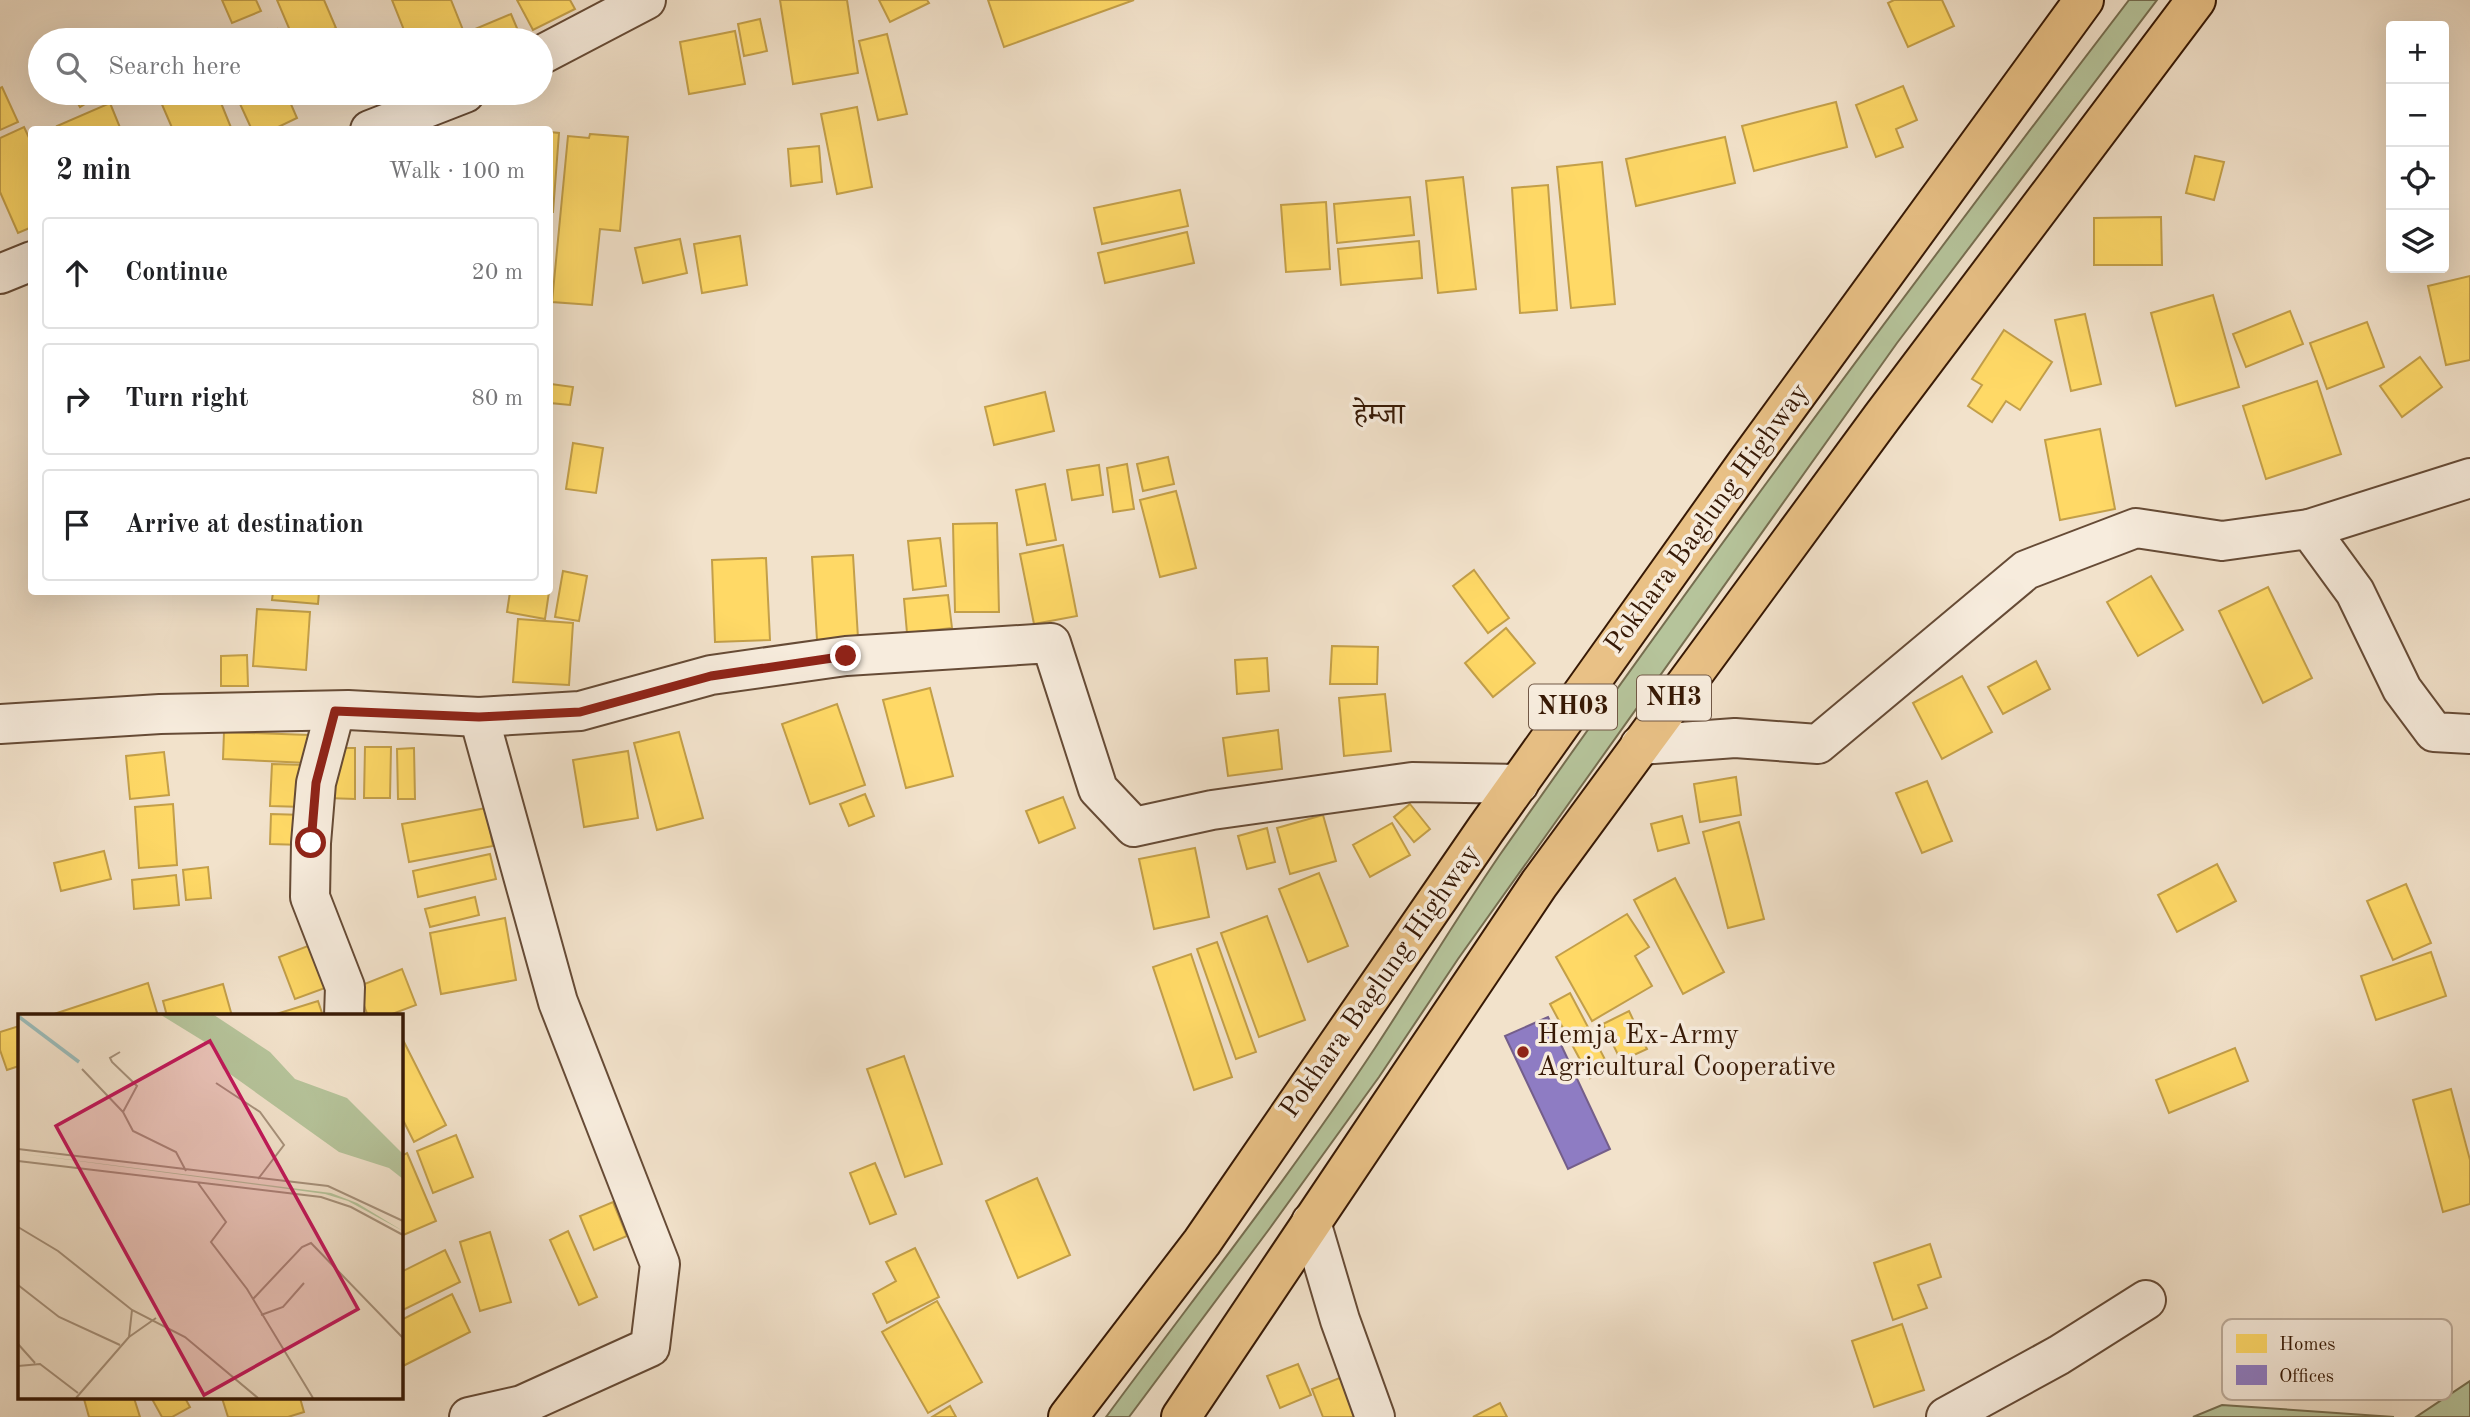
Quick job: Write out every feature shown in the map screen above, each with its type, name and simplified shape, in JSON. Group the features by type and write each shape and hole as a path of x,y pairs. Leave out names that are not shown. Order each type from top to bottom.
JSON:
{"highway":[{"name":"Pokhara Baglung Highway","path":"1068,1417 1202,1242 1519,784 1748,461 2084,0"},
{"name":"NH3","path":"1181,1417 1539,884 1890,406 2196,0"}],"street":[{"path":"553,49 646,0"},
{"path":"380,126 434,105"},
{"path":"0,274 28,263"},
{"path":"1640,744 1735,738 1818,744 2026,570 2136,528 2221,541 2309,529 2470,478"},
{"path":"2309,529 2356,592 2402,689 2434,732 2470,734"},
{"path":"0,724 160,714 335,711 479,717 580,712 711,676 846,656 1051,643 1098,789 1134,827 1212,810 1412,782 1519,784"},
{"path":"335,711 316,783 310,897 345,987 344,1014"},
{"path":"469,1417 522,1405 650,1347 660,1264 558,1002 479,717"},
{"path":"1311,1222 1340,1320 1375,1417"},
{"path":"1946,1417 2059,1355 2146,1300"}],"green space":[{"path":"2129,0 2157,0 1897,343 1458,959 1379,1077 1270,1228 1129,1417 1106,1417 1310,1142 1375,1048 1499,856 1653,639 1968,211"},
{"path":"2470,1381 2470,1417 2416,1417 2442,1400 2452,1400 2452,1393"},
{"path":"2222,1405 2394,1417 2193,1417"}],"building: Homes":[{"path":"222,0 256,0 261,11 232,23"},
{"path":"277,0 324,0 336,28 289,28"},
{"path":"392,0 451,0 462,28 403,28"},
{"path":"517,0 570,0 575,9 532,28"},
{"path":"780,0 847,0 858,73 793,84"},
{"path":"879,0 927,0 929,3 890,22"},
{"path":"988,0 1134,0 1004,47"},
{"path":"1894,0 1942,0 1954,26 1908,47 1888,3"},
{"path":"511,14 517,28 477,28"},
{"path":"760,19 767,51 744,56 738,24"},
{"path":"735,31 745,84 689,94 680,42"},
{"path":"887,34 907,114 878,120 859,41"},
{"path":"1903,86 1917,120 1896,129 1903,147 1876,157 1856,105"},
{"path":"2,87 18,122 0,130 0,88"},
{"path":"1836,102 1847,147 1754,171 1742,126"},
{"path":"111,105 119,126 57,126"},
{"path":"162,105 222,105 230,126 171,126"},
{"path":"241,105 291,105 297,118 280,126 250,126"},
{"path":"857,107 872,187 837,194 821,114"},
{"path":"24,127 28,136 28,229 18,233 0,192 0,138"},
{"path":"553,132 559,133 553,212"},
{"path":"590,134 628,137 620,231 600,229 592,305 553,302 568,136 589,138"},
{"path":"1725,137 1735,183 1636,206 1626,159"},
{"path":"819,146 822,182 791,186 788,149"},
{"path":"2195,156 2224,162 2214,200 2186,193"},
{"path":"1602,162 1615,304 1571,308 1557,167"},
{"path":"1463,177 1476,289 1438,293 1426,181"},
{"path":"1548,185 1557,310 1520,313 1512,188"},
{"path":"1180,190 1188,226 1102,244 1094,208"},
{"path":"1410,197 1414,235 1337,243 1334,204"},
{"path":"1326,202 1330,269 1286,272 1281,205"},
{"path":"2161,217 2162,265 2094,265 2094,218"},
{"path":"1187,232 1194,263 1105,283 1098,253"},
{"path":"740,236 747,285 702,293 694,244"},
{"path":"680,239 687,273 643,283 635,248"},
{"path":"1419,241 1422,278 1341,285 1338,249"},
{"path":"2470,276 2470,360 2446,365 2428,286"},
{"path":"2213,295 2239,387 2176,406 2151,313"},
{"path":"2290,311 2303,344 2246,367 2233,334"},
{"path":"2085,314 2101,384 2071,391 2055,320"},
{"path":"2367,322 2384,367 2327,389 2310,343"},
{"path":"2004,330 2052,362 2020,410 2006,401 1992,422 1968,406 1982,385 1972,379"},
{"path":"2420,357 2442,387 2402,417 2380,386"},
{"path":"2317,381 2341,454 2266,479 2243,406"},
{"path":"553,384 573,387 570,405 553,403"},
{"path":"1045,392 1054,431 994,445 985,407"},
{"path":"2100,429 2115,509 2060,520 2045,440"},
{"path":"573,443 603,448 596,493 566,489"},
{"path":"1168,457 1174,484 1143,491 1137,464"},
{"path":"1127,464 1134,509 1113,512 1107,468"},
{"path":"1099,465 1103,495 1072,500 1067,470"},
{"path":"1045,484 1056,540 1027,545 1016,490"},
{"path":"1176,491 1196,568 1160,577 1140,500"},
{"path":"997,523 999,612 955,612 953,524"},
{"path":"940,538 946,586 913,590 908,541"},
{"path":"1063,545 1077,616 1034,624 1020,554"},
{"path":"853,555 858,638 817,640 812,557"},
{"path":"766,558 770,640 715,642 712,560"},
{"path":"1474,570 1509,618 1488,633 1453,586"},
{"path":"563,571 587,576 579,621 555,617"},
{"path":"2151,576 2183,630 2138,656 2107,602"},
{"path":"2268,587 2312,678 2263,703 2219,611"},
{"path":"273,595 319,595 318,604 272,600"},
{"path":"510,595 549,595 545,619 507,612"},
{"path":"948,595 952,628 907,633 904,599"},
{"path":"257,609 310,612 306,670 253,666"},
{"path":"518,619 573,623 569,685 513,682"},
{"path":"1506,628 1535,663 1493,697 1465,663"},
{"path":"1332,646 1378,647 1377,684 1330,684"},
{"path":"247,655 248,686 221,686 221,656"},
{"path":"1267,658 1269,691 1237,694 1235,660"},
{"path":"2036,661 2050,689 2003,714 1988,687"},
{"path":"1962,676 1992,732 1942,759 1913,703"},
{"path":"930,688 953,776 906,788 883,700"},
{"path":"1385,694 1391,751 1344,756 1339,698"},
{"path":"837,704 865,785 810,804 782,724"},
{"path":"1278,730 1282,769 1228,776 1223,738"},
{"path":"224,732 309,735 308,763 223,759"},
{"path":"679,732 703,818 657,830 634,743"},
{"path":"365,747 391,747 390,798 364,798"},
{"path":"328,748 355,748 355,799 327,798"},
{"path":"414,748 415,799 398,799 397,749"},
{"path":"628,751 638,818 584,827 573,760"},
{"path":"164,752 169,795 130,799 126,756"},
{"path":"272,764 306,765 304,807 270,806"},
{"path":"1736,777 1741,815 1700,822 1694,784"},
{"path":"1927,781 1952,841 1922,853 1896,793"},
{"path":"865,794 874,816 849,826 840,804"},
{"path":"1063,797 1075,828 1039,843 1026,811"},
{"path":"173,804 177,865 139,868 135,807"},
{"path":"1410,804 1430,829 1414,842 1394,817"},
{"path":"486,808 493,846 409,862 402,824"},
{"path":"271,814 304,815 303,845 270,844"},
{"path":"1323,815 1336,861 1290,874 1277,828"},
{"path":"1682,816 1689,843 1658,851 1651,824"},
{"path":"1739,822 1764,919 1728,928 1703,832"},
{"path":"1392,823 1410,855 1370,877 1353,845"},
{"path":"1267,828 1275,862 1247,869 1238,836"},
{"path":"1195,848 1209,917 1154,929 1139,859"},
{"path":"104,851 111,879 61,891 54,863"},
{"path":"490,854 496,879 418,897 413,871"},
{"path":"2217,864 2236,901 2177,932 2158,895"},
{"path":"208,867 211,898 186,900 183,870"},
{"path":"1319,873 1348,946 1308,962 1279,889"},
{"path":"176,875 179,905 134,909 132,880"},
{"path":"1675,878 1724,972 1683,994 1634,900"},
{"path":"2406,884 2431,943 2393,960 2367,901"},
{"path":"475,897 479,915 430,927 425,909"},
{"path":"1627,914 1649,947 1635,956 1652,986 1592,1021 1556,957"},
{"path":"1267,916 1305,1020 1259,1037 1221,933"},
{"path":"505,918 516,980 441,994 430,933"},
{"path":"321,941 336,984 295,999 279,957"},
{"path":"1217,942 1256,1052 1236,1059 1197,949"},
{"path":"2431,952 2446,996 2376,1020 2361,976"},
{"path":"1191,954 1232,1077 1194,1090 1153,967"},
{"path":"402,969 416,1005 392,1014 367,1014 357,987"},
{"path":"148,983 157,1014 54,1014"},
{"path":"223,984 231,1014 166,1014 163,1001"},
{"path":"1570,993 1609,1067 1590,1078 1550,1004"},
{"path":"318,1001 322,1014 276,1014"},
{"path":"1629,1011 1647,1049 1621,1061 1603,1024"},
{"path":"18,1026 18,1066 7,1070 0,1050 0,1032"},
{"path":"402,1038 446,1125 414,1142 402,1118"},
{"path":"2235,1048 2248,1081 2169,1113 2156,1080"},
{"path":"904,1056 942,1164 905,1177 867,1069"},
{"path":"2451,1089 2470,1160 2470,1204 2443,1212 2413,1100"},
{"path":"456,1135 473,1177 433,1193 417,1151"},
{"path":"407,1153 436,1221 402,1236 402,1156"},
{"path":"875,1163 896,1214 870,1224 850,1173"},
{"path":"1037,1178 1070,1255 1018,1278 986,1201"},
{"path":"613,1202 627,1236 594,1250 580,1216"},
{"path":"568,1231 597,1297 579,1305 550,1240"},
{"path":"490,1232 511,1302 480,1311 460,1242"},
{"path":"1930,1244 1941,1277 1918,1285 1927,1308 1893,1320 1874,1263"},
{"path":"915,1248 939,1297 887,1323 873,1294 896,1281 886,1262"},
{"path":"445,1250 460,1282 402,1311 402,1272"},
{"path":"452,1294 470,1332 402,1366 402,1319"},
{"path":"937,1301 982,1382 928,1413 882,1332"},
{"path":"1902,1324 1924,1390 1874,1407 1852,1341"},
{"path":"1298,1364 1311,1395 1280,1408 1267,1376"},
{"path":"1342,1377 1358,1417 1323,1417 1312,1389"},
{"path":"84,1400 135,1400 140,1417 89,1417"},
{"path":"153,1400 186,1400 190,1407 172,1417 162,1417"},
{"path":"223,1400 301,1400 304,1412 288,1417 228,1417"},
{"path":"1500,1403 1507,1417 1473,1417"},
{"path":"950,1406 956,1417 932,1417"}],"building: Offices":[{"path":"1548,1017 1610,1149 1568,1169 1505,1036"}],"place":[{"name":"Hemja Ex-Army Agricultural Cooperative","path":"1523,1052"}],"district":[{"name":"हेम्जा","path":"1379,416"}],"route":[{"path":"311,843 316,783 335,711 479,717 580,712 711,676 846,656"}]}
